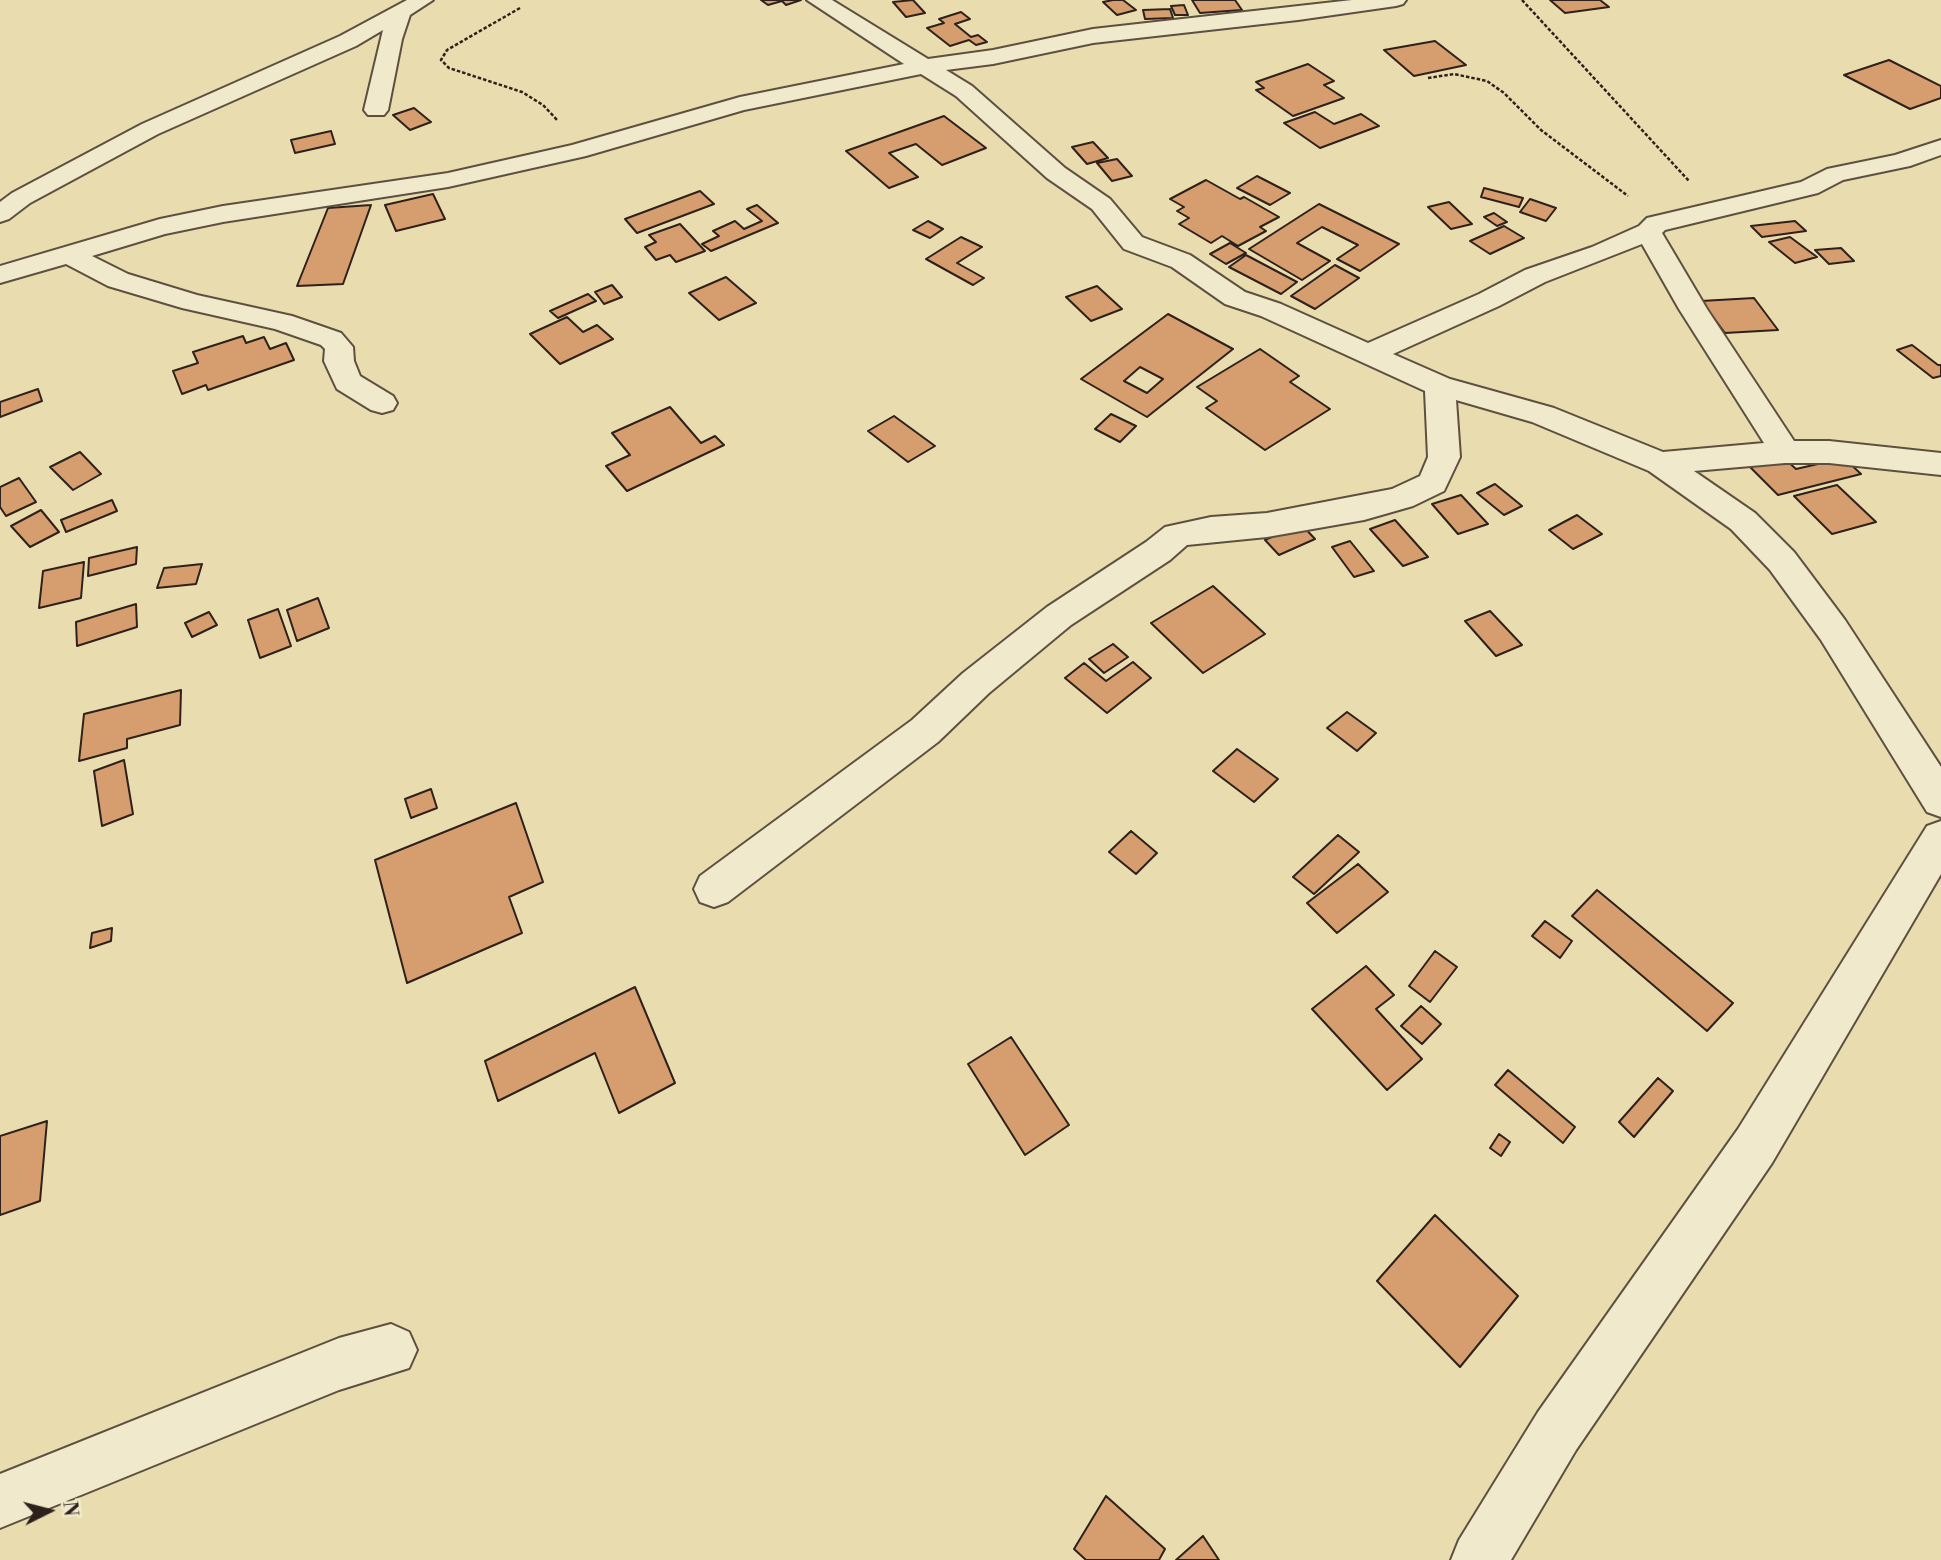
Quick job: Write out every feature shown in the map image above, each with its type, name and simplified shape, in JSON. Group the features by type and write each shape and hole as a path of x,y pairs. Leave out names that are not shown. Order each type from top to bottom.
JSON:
{"street":[{"path":"0,214 21,198 150,129 348,41 400,15 423,0"},
{"path":"817,0 921,67 964,91 1056,173 1101,204 1133,243 1181,261 1235,298 1271,310 1440,386 1543,415 1660,463 1743,521 1782,561 1840,641 1941,800"},
{"path":"0,275 173,224 448,180 577,151 740,103 921,67 993,57 1093,36 1298,14 1396,0"},
{"path":"376,110 391,39 400,15"},
{"path":"1368,354 1489,300 1535,276 1601,253 1652,228 1810,188 1836,174 1901,161 1941,147"},
{"path":"1652,228 1693,309 1785,452"},
{"path":"68,254 118,280 192,302 282,322 331,339 339,347 339,361 347,382 382,403"},
{"path":"714,889 925,731 976,682 1059,616 1158,551 1177,534 1268,525 1364,508 1402,498 1433,483 1444,457 1440,386"},
{"path":"1660,463 1785,452 1829,452 1941,464"},
{"path":"1479,1560 1558,1431 1755,1146 1941,838"},
{"path":"0,1501 339,1364 391,1350"}],"path":[{"path":"1522,0 1716,210"},
{"path":"520,8 450,47 441,60 449,68 508,86 532,97 553,115 577,151"},
{"path":"1428,78 1454,74 1487,81 1504,93 1541,131 1628,196 1652,228"}],"building":[{"path":"761,0 801,0 786,5 782,1 768,5"},
{"path":"913,0 925,13 906,17 893,2"},
{"path":"1123,0 1136,10 1117,15 1103,2"},
{"path":"1192,0 1235,0 1242,10 1200,13"},
{"path":"1550,0 1600,0 1609,7 1565,13"},
{"path":"1184,5 1188,15 1175,15 1171,6"},
{"path":"1170,9 1173,18 1145,19 1143,10"},
{"path":"961,12 970,19 955,24 971,37 978,35 987,42 976,45 969,40 950,46 927,28 944,23 939,19"},
{"path":"1435,41 1466,65 1414,76 1384,50"},
{"path":"1889,60 1941,86 1941,98 1910,109 1844,75"},
{"path":"1308,64 1334,81 1324,85 1344,98 1293,116 1256,90 1264,88 1256,82"},
{"path":"414,108 431,122 410,130 393,115"},
{"path":"1315,112 1334,124 1361,114 1379,126 1320,148 1284,123"},
{"path":"944,116 986,148 942,165 916,144 889,153 918,177 889,188 846,151"},
{"path":"331,131 335,144 295,153 291,140"},
{"path":"1093,142 1108,158 1087,164 1072,147"},
{"path":"1117,159 1132,176 1112,181 1097,163"},
{"path":"1257,176 1290,193 1270,205 1237,188"},
{"path":"1206,180 1279,217 1260,227 1266,231 1238,246 1222,236 1211,243 1179,224 1189,218 1177,211 1184,207 1170,199"},
{"path":"1484,188 1523,198 1519,207 1481,197"},
{"path":"700,191 714,204 637,233 625,219"},
{"path":"433,194 445,219 396,231 385,205"},
{"path":"1530,199 1556,208 1546,221 1520,212"},
{"path":"1449,202 1472,224 1451,229 1428,207"},
{"path":"1319,204 1399,244 1360,271 1337,259 1358,245 1322,227 1297,243 1330,261 1302,280 1249,249"},
{"path":"371,205 343,284 297,286 328,208"},
{"path":"757,205 778,223 711,251 702,244 719,236 713,231 735,221 744,229 762,221 747,209"},
{"path":"1494,213 1507,222 1497,226 1484,217"},
{"path":"928,221 943,229 930,238 913,230"},
{"path":"1795,221 1806,231 1762,237 1751,226"},
{"path":"680,224 705,251 676,262 670,255 656,260 645,247 656,242 649,235"},
{"path":"1504,226 1524,238 1490,254 1470,241"},
{"path":"961,237 982,247 957,263 984,278 973,285 926,259"},
{"path":"1790,237 1817,257 1795,263 1769,242"},
{"path":"1230,243 1246,253 1226,264 1210,254"},
{"path":"1841,248 1854,261 1829,264 1815,250"},
{"path":"1246,255 1297,282 1281,294 1229,267"},
{"path":"1335,265 1359,278 1315,309 1291,296"},
{"path":"726,277 756,303 719,320 689,293"},
{"path":"612,285 622,297 604,304 595,292"},
{"path":"1097,286 1122,309 1091,321 1066,297"},
{"path":"588,294 596,301 558,318 550,311"},
{"path":"1754,298 1778,330 1725,333 1701,301"},
{"path":"1168,314 1233,349 1147,417 1081,379","holes":["1140,367 1163,379 1147,393 1124,381"]},
{"path":"567,317 583,332 597,325 613,339 560,364 530,334"},
{"path":"243,336 246,343 264,337 270,349 286,343 294,360 208,390 206,385 182,394 173,371 198,363 193,352"},
{"path":"1912,345 1941,365 1941,376 1933,378 1897,350"},
{"path":"1260,349 1299,376 1290,382 1330,409 1265,450 1206,408 1217,401 1197,387"},
{"path":"38,389 42,401 0,417 0,402"},
{"path":"670,407 701,443 715,436 724,445 627,491 606,466 630,455 612,433"},
{"path":"1111,414 1136,426 1120,442 1095,429"},
{"path":"894,416 935,446 908,462 868,431"},
{"path":"80,452 101,474 73,490 50,467"},
{"path":"1844,458 1861,474 1778,495 1750,467 1785,459 1796,469"},
{"path":"19,478 36,502 6,516 0,507 0,487"},
{"path":"1495,484 1522,506 1504,515 1477,493"},
{"path":"1837,485 1876,522 1832,534 1794,496"},
{"path":"1461,495 1488,524 1458,534 1432,504"},
{"path":"112,500 117,511 66,532 61,520"},
{"path":"41,510 59,532 30,547 11,526"},
{"path":"1577,515 1602,534 1573,549 1549,530"},
{"path":"1395,520 1428,557 1403,566 1370,529"},
{"path":"1301,524 1315,539 1279,555 1265,540"},
{"path":"1350,541 1374,571 1354,577 1332,547"},
{"path":"137,547 136,564 88,576 89,558"},
{"path":"84,562 81,598 39,608 43,571"},
{"path":"202,564 196,584 157,588 164,568"},
{"path":"1213,586 1265,634 1203,673 1151,623"},
{"path":"318,598 329,628 297,641 287,610"},
{"path":"136,604 137,627 77,646 76,622"},
{"path":"278,609 291,646 260,658 248,620"},
{"path":"1490,611 1522,645 1496,656 1465,621"},
{"path":"209,612 217,625 192,637 185,623"},
{"path":"1113,644 1128,657 1104,673 1089,659"},
{"path":"1133,662 1151,678 1107,713 1065,678 1084,663 1106,681"},
{"path":"181,690 180,725 127,739 127,748 79,761 84,714"},
{"path":"1347,712 1376,733 1357,751 1327,728"},
{"path":"1237,749 1278,779 1254,802 1213,771"},
{"path":"124,760 133,814 102,826 94,771"},
{"path":"431,789 437,808 411,818 405,799"},
{"path":"516,803 543,882 509,897 522,933 407,983 375,860"},
{"path":"1131,831 1157,853 1136,874 1109,852"},
{"path":"1338,835 1359,852 1314,894 1293,877"},
{"path":"1358,864 1388,892 1337,933 1307,903"},
{"path":"1597,890 1733,1003 1707,1031 1572,916"},
{"path":"1545,921 1572,941 1560,958 1532,936"},
{"path":"112,928 111,941 90,948 92,933"},
{"path":"1435,951 1457,967 1430,1002 1409,986"},
{"path":"1366,966 1394,995 1376,1009 1422,1059 1387,1090 1312,1009"},
{"path":"635,987 675,1083 619,1113 595,1053 498,1101 485,1061"},
{"path":"1421,1006 1441,1024 1422,1044 1401,1026"},
{"path":"1011,1037 1069,1125 1025,1155 968,1064"},
{"path":"1508,1070 1575,1127 1563,1143 1495,1085"},
{"path":"1658,1078 1673,1091 1634,1137 1619,1122"},
{"path":"47,1121 40,1201 0,1215 0,1136"},
{"path":"1499,1134 1510,1142 1501,1156 1490,1148"},
{"path":"1435,1215 1518,1296 1460,1367 1377,1281"},
{"path":"1106,1496 1165,1549 1159,1560 1086,1560 1074,1549"},
{"path":"1203,1536 1219,1560 1176,1560"}]}
